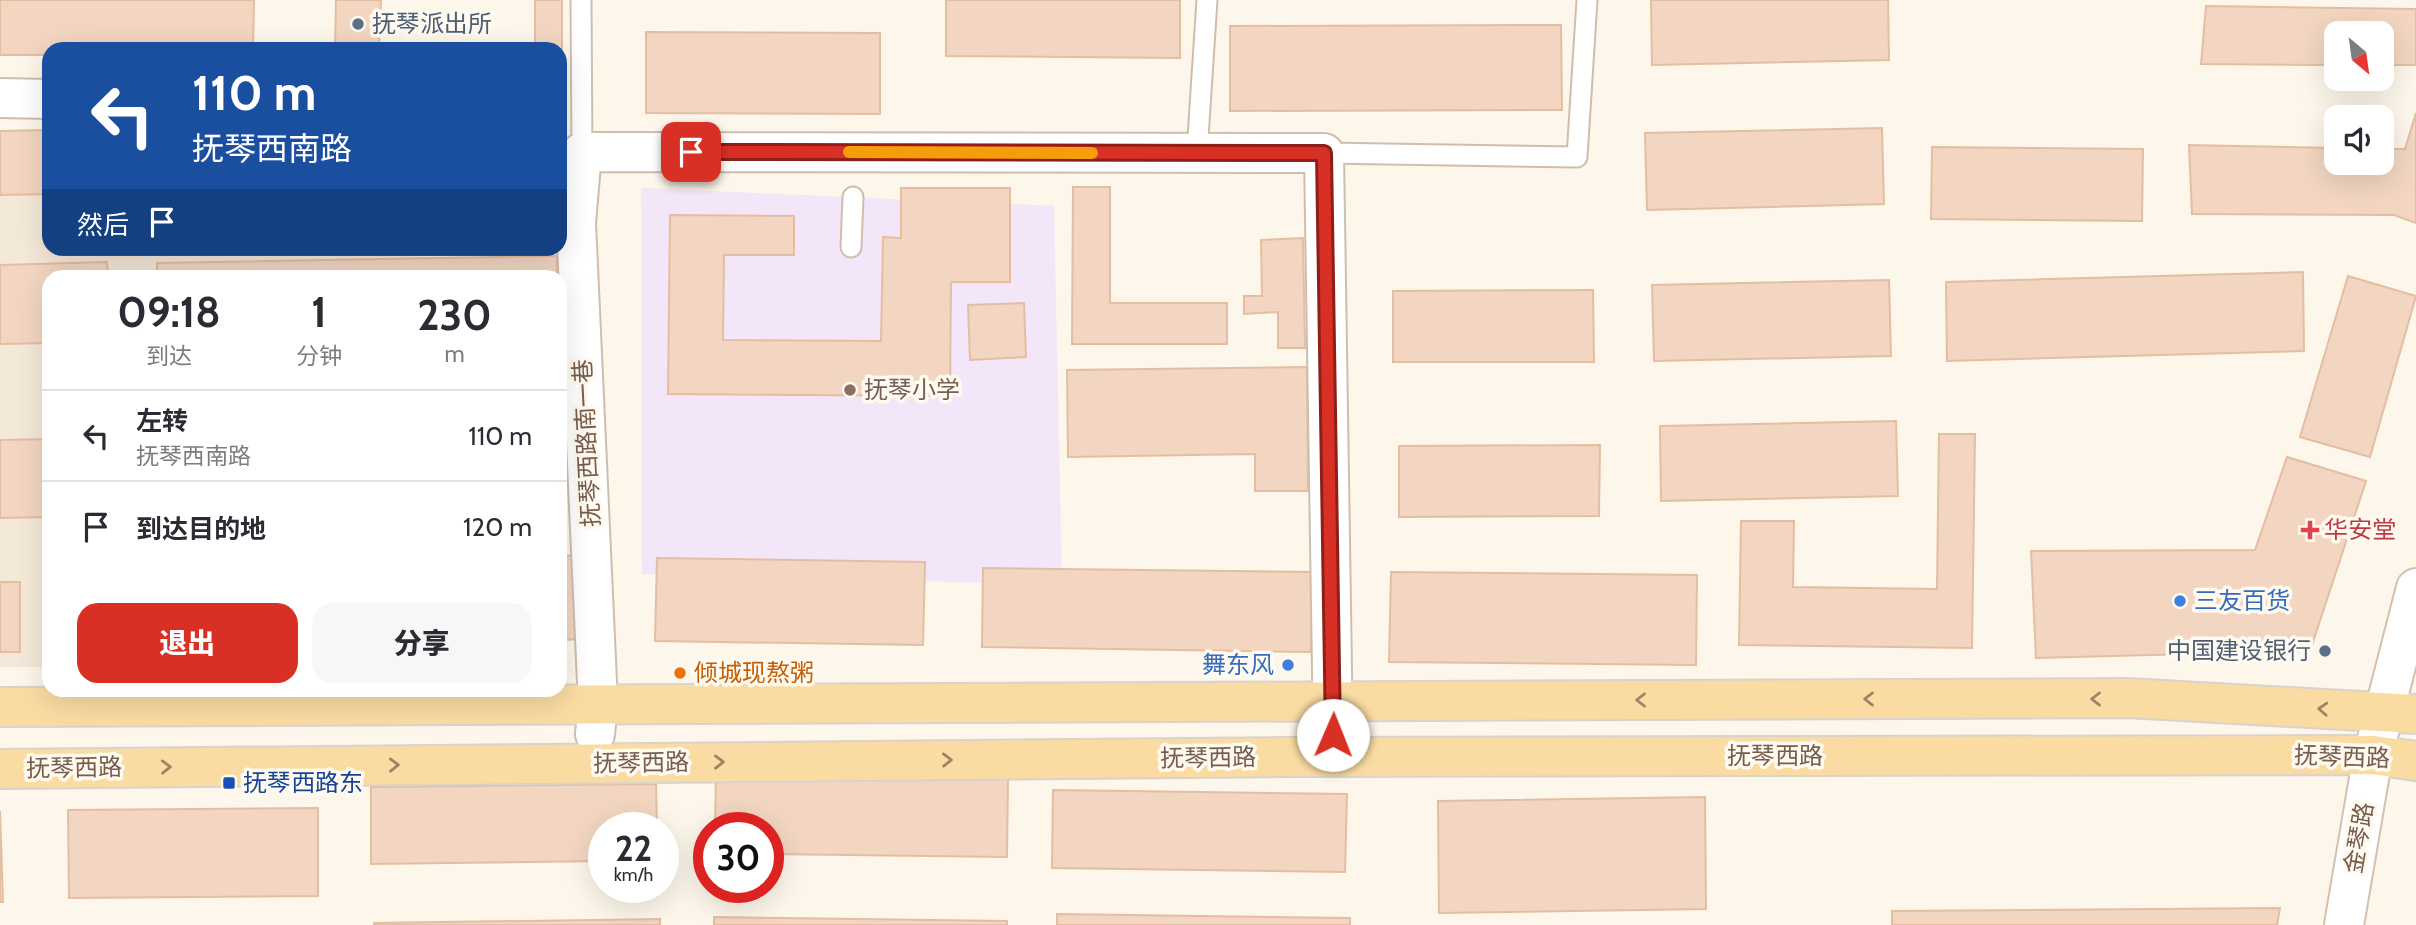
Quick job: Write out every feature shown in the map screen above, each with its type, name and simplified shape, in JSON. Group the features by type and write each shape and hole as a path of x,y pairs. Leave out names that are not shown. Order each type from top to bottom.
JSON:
{"main road":[{"name":"抚琴西路","path":"0,707 597,719 1333,718 2127,698 2400,713"},
{"name":"抚琴西路","path":"0,769 1287,757 2373,755 2416,761"}],"street":[{"path":"0,97 42,99"},
{"path":"582,152 1324,153 1333,718"},
{"name":"抚琴西路南一巷","path":"582,152 568,223 597,719"},
{"name":"金琴路","path":"2344,925 2373,755 2400,713 2416,588"}],"lane":[{"path":"582,0 582,152"},
{"path":"1197,153 1207,0"},
{"path":"1324,153 1577,157 1587,0"},
{"path":"851,247 853,197"}],"shaded area":[{"path":"0,136 42,139 42,256 399,256 526,261 527,270 42,270 42,667 0,667"},
{"name":"抚琴小学","path":"641,188 1054,206 1062,585 642,574"}],"building":[{"path":"0,0 254,0 253,42 42,42 42,55 0,55"},
{"name":"抚琴派出所","path":"336,0 381,0 379,42 335,42"},
{"path":"535,0 562,0 562,42 535,42"},
{"path":"946,0 1180,0 1180,58 946,56"},
{"path":"1651,0 1888,0 1889,60 1652,65"},
{"path":"2206,6 2416,9 2416,65 2394,65 2394,21 2324,21 2324,65 2201,64"},
{"path":"1561,25 1562,110 1230,111 1230,26"},
{"path":"646,32 880,33 880,114 646,113"},
{"path":"2416,113 2416,223 2394,215 2192,214 2189,145 2324,148 2324,175 2394,175 2394,149 2405,149"},
{"path":"1882,128 1884,204 1647,210 1645,133"},
{"path":"42,130 42,194 0,195 0,131"},
{"path":"1932,147 2143,149 2142,221 1931,219"},
{"path":"1073,187 1110,187 1110,303 1227,303 1227,344 1072,344"},
{"path":"901,188 1010,188 1010,282 951,282 950,396 668,394 670,215 794,216 794,255 724,255 723,340 881,341 883,237 901,238"},
{"path":"1303,238 1305,348 1278,348 1278,312 1244,314 1244,296 1262,296 1261,240"},
{"path":"557,256 557,270 157,270 157,263"},
{"path":"107,262 108,270 42,270 42,343 0,344 0,265"},
{"path":"2303,272 2304,351 1947,361 1946,282"},
{"path":"2348,276 2416,296 2370,457 2300,437"},
{"path":"1889,280 1891,356 1654,361 1652,285"},
{"path":"1593,290 1594,362 1393,362 1393,291"},
{"path":"1024,303 1026,357 970,360 968,305"},
{"path":"1307,367 1308,491 1255,491 1255,454 1068,457 1067,370"},
{"path":"1896,421 1898,496 1661,501 1660,426"},
{"path":"1939,434 1975,434 1972,648 1739,645 1741,521 1794,521 1793,587 1937,589"},
{"path":"42,439 42,517 0,518 0,440"},
{"path":"1600,445 1599,516 1399,517 1399,446"},
{"name":"三友百货","path":"2287,457 2366,481 2310,651 2036,658 2031,551 2255,550"},
{"path":"578,555 582,639 567,640 567,556"},
{"path":"657,558 925,562 923,645 655,641"},
{"path":"983,568 1312,572 1311,652 982,647"},
{"path":"1391,572 1697,575 1696,665 1389,662"},
{"path":"0,582 20,582 20,652 0,652"},
{"path":"716,774 1008,778 1007,857 784,854 784,812 715,812"},
{"path":"656,784 657,812 588,812 588,861 371,864 371,787"},
{"path":"1053,790 1347,794 1345,872 1052,868"},
{"path":"1705,797 1706,909 1439,913 1438,801"},
{"path":"318,808 318,896 69,898 68,810"},
{"path":"0,811 3,902 0,902"},
{"path":"2280,908 2277,925 1892,925 1892,911"},
{"path":"1057,914 1350,918 1350,925 1057,925"},
{"path":"714,917 1007,921 1007,925 714,925"},
{"path":"660,919 660,925 374,925 374,923"}],"slow traffic":[{"path":"849,152 1092,153"}],"place":[{"name":"抚琴派出所","path":"358,24"},
{"name":"抚琴小学","path":"850,390"},
{"name":"华安堂","path":"2310,530"},
{"name":"三友百货","path":"2180,601"},
{"name":"中国建设银行","path":"2325,651"},
{"name":"舞东风","path":"1288,665"},
{"name":"倾城现熬粥","path":"680,673"},
{"name":"抚琴西路东","path":"229,783"}],"route":[{"path":"691,152 1324,153 1333,735"}]}
